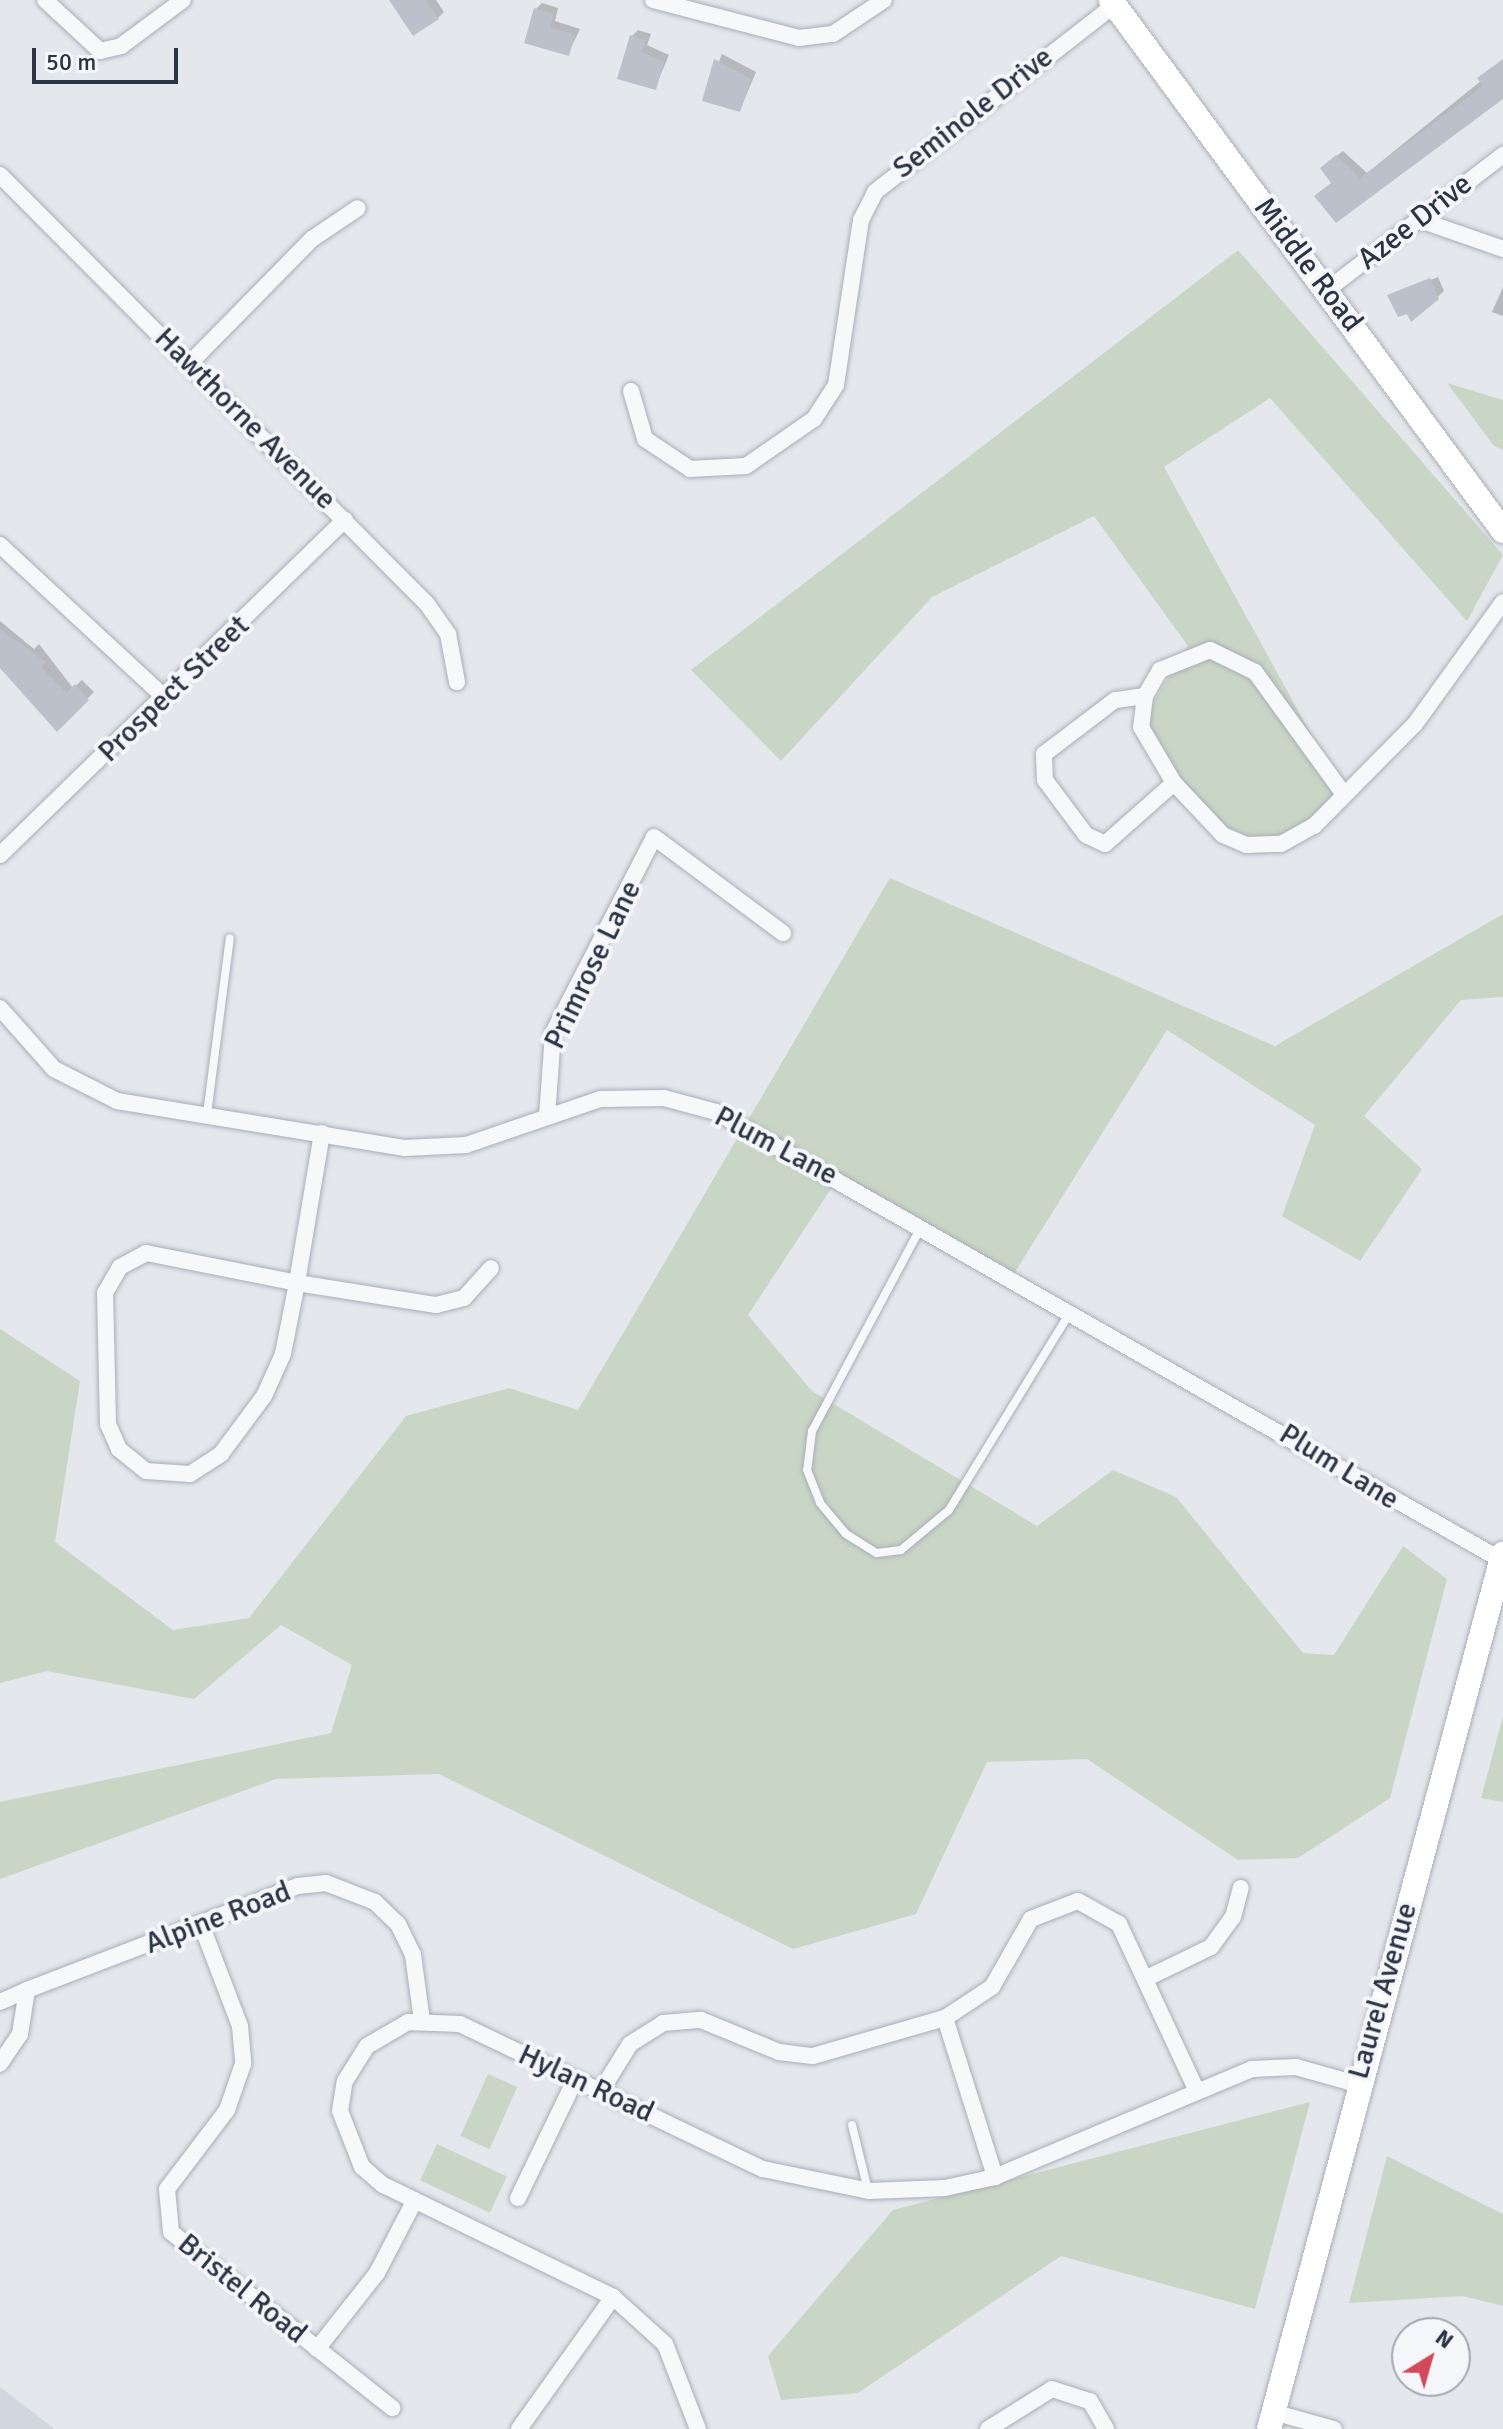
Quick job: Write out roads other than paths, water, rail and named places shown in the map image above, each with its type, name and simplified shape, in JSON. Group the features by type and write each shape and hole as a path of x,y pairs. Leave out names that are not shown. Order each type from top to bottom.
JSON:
{"main road":[{"name":"Middle Road","path":"1112,3 1503,531"},
{"name":"Laurel Avenue","path":"1271,2421 1357,2084 1502,1557"}],"street":[{"path":"45,0 100,51 121,46 183,0"},
{"path":"653,0 799,38 833,34 884,0"},
{"name":"Seminole Drive","path":"631,391 645,439 690,469 746,466 814,419 836,385 861,220 875,192 1112,3"},
{"name":"Azee Drive","path":"1327,290 1503,155"},
{"name":"Hawthorne Avenue","path":"0,175 190,363 440,620 456,657 457,682"},
{"path":"190,363 312,239 358,208"},
{"path":"1417,219 1503,249"},
{"name":"Prospect Street","path":"0,855 345,520"},
{"path":"0,545 165,698"},
{"path":"1343,793 1255,672 1226,653 1181,656 1160,670 1145,696 1141,727 1174,783 1223,835 1264,847 1294,839 1343,793 1446,690 1475,633 1503,602"},
{"path":"1145,696 1115,700 1044,754 1045,780 1086,835 1105,844 1174,783"},
{"name":"Primrose Lane","path":"547,1117 553,1033 654,837 783,933"},
{"name":"Plum Lane","path":"0,1009 41,1058 83,1088 135,1105 322,1133 446,1148 600,1099 684,1102 731,1118 1502,1557"},
{"path":"322,1133 297,1283 278,1370 221,1454 173,1476 131,1462 108,1424 103,1310 120,1267 157,1253 297,1283 436,1305 464,1298 491,1268"},
{"name":"Alpine Road","path":"0,2002 298,1886 353,1890 385,1910 408,1941 422,2021"},
{"path":"1145,1979 1211,1947 1233,1917 1241,1888"},
{"path":"601,2091 630,2044 663,2023 701,2020 779,2052 813,2056 945,2018 992,1987 1031,1919 1061,1902 1107,1911 1145,1979 1196,2089"},
{"name":"Bristel Road","path":"201,1924 240,2026 243,2064 227,2110 167,2189 166,2219 180,2246 392,2408"},
{"path":"0,2064 20,2034 27,1990"},
{"path":"945,2018 995,2177"},
{"name":"Hylan Road","path":"698,2429 665,2344 613,2297 415,2200 362,2167 340,2111 345,2081 367,2046 422,2021 460,2024 763,2169 869,2191 945,2188 995,2177 1196,2089 1282,2066 1357,2084"},
{"path":"518,2198 575,2080"},
{"name":"Bristel Road","path":"317,2349 377,2273 415,2200"},
{"path":"519,2429 613,2297"},
{"path":"988,2429 1052,2389 1090,2401 1106,2429"},
{"path":"1271,2421 1334,2429"}],"lane":[{"path":"207,1114 230,938"},
{"path":"922,1226 812,1431 807,1470 820,1503 846,1534 877,1553 901,1550 949,1510 1071,1310"},
{"path":"852,2125 869,2191"}]}
